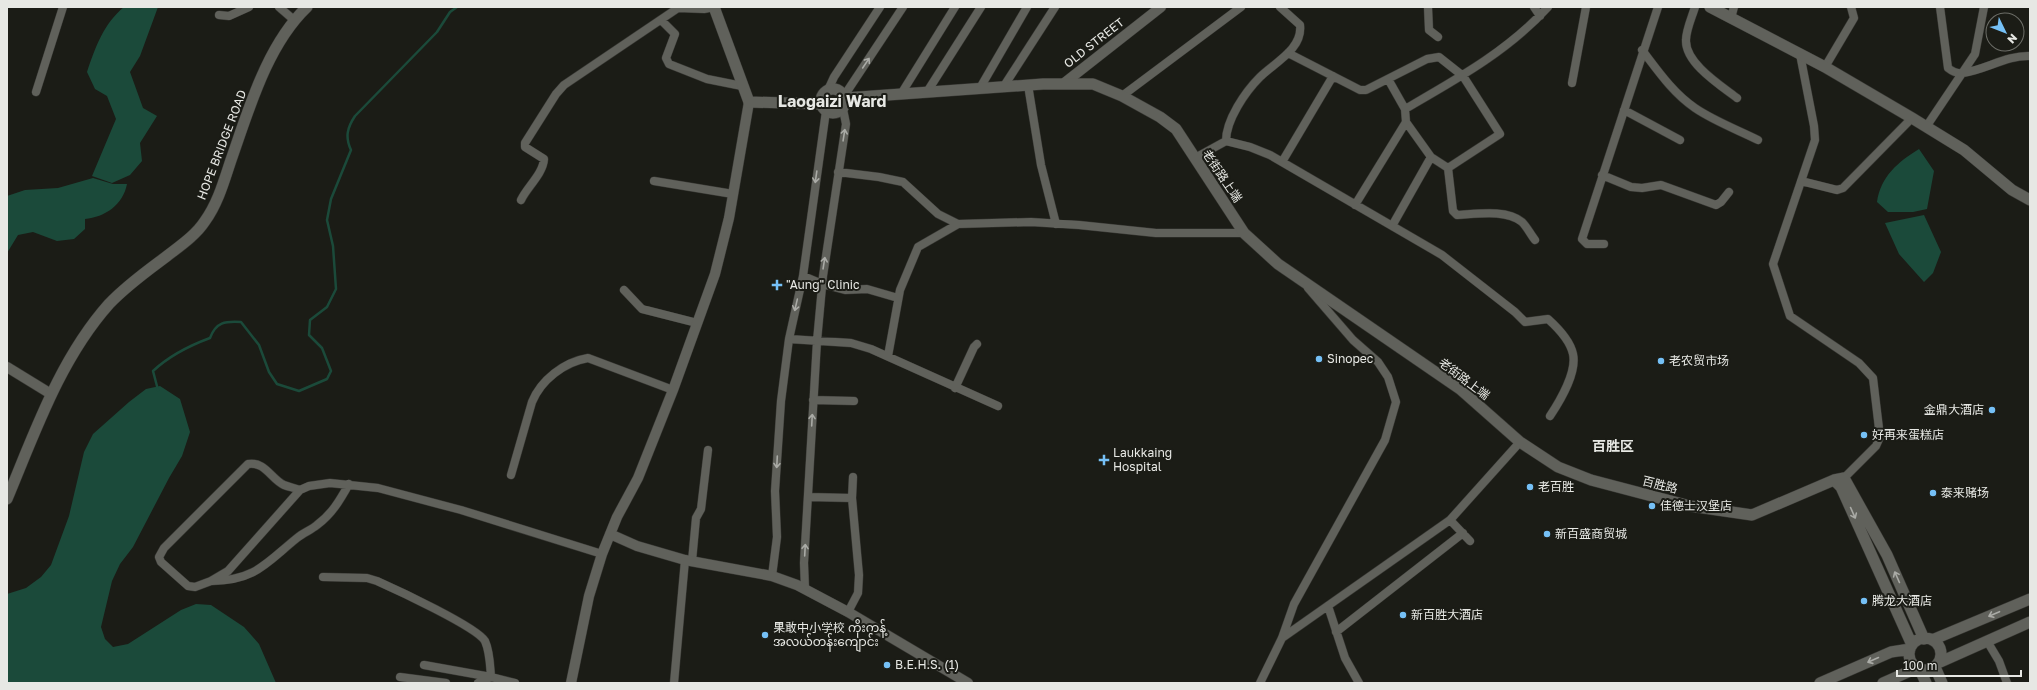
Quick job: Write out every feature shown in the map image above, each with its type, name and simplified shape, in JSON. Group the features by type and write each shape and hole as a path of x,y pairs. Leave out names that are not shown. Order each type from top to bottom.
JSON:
{"main road":[{"name":"HOPE BRIDGE ROAD","path":"7,499 51,394 79,345 108,306 128,285 186,241 205,222 220,192 251,102 277,47 294,20 307,7"},
{"path":"714,7 749,102 824,108 836,113 844,101 838,90 828,90 822,96 824,108"},
{"path":"1710,7 1825,67 1912,118 1964,150 2012,190 2030,200"},
{"name":"老街路上端","path":"844,101 901,94 1004,86 1063,84 1093,84 1122,96 1160,117 1176,129 1244,233 1278,264 1460,389 1520,442"},
{"name":"百胜路","path":"1520,442 1558,467 1591,480 1690,506 1752,515 1840,482"},
{"path":"1840,482 1887,555 1928,639 1936,643 1941,652 1937,665 1942,683"},
{"path":"1840,482 1911,647 1910,660 1918,669 1926,683"},
{"path":"1820,683 1891,652 1911,647 2030,599"},
{"path":"1883,683 1918,669 1931,669 1987,641 2030,622"}],"street":[{"path":"36,92 63,7"},
{"path":"219,15 229,16 249,7"},
{"path":"280,7 294,20"},
{"path":"521,200 525,191 543,166 544,159 525,147 525,143 556,94 564,85 585,69 678,8 704,10 714,7"},
{"path":"828,90 834,77 880,7"},
{"path":"805,589 804,570 817,341 822,284 846,124 844,101 903,7"},
{"path":"901,94 955,7"},
{"path":"927,92 981,7"},
{"path":"980,88 1028,7"},
{"path":"1004,86 1055,7"},
{"name":"OLD STREET","path":"1063,84 1161,7"},
{"path":"1122,96 1241,7"},
{"path":"1226,142 1226,132 1246,94 1259,78 1288,53 1299,37 1300,25 1280,7"},
{"path":"1428,7 1429,30 1438,37"},
{"path":"1534,7 1540,16"},
{"path":"1405,109 1463,76 1506,47 1548,7"},
{"path":"1572,83 1586,7"},
{"path":"1604,244 1587,244 1582,239 1642,50 1658,7"},
{"path":"1694,7 1686,39 1688,51 1700,68 1737,98"},
{"path":"1731,18 1734,7"},
{"path":"1825,67 1854,18 1851,7"},
{"path":"1940,7 1948,68 1953,72 1962,74 2028,54"},
{"path":"1926,127 1975,54 1984,7"},
{"path":"661,20 675,34 666,58 669,64 707,79 742,86"},
{"path":"1642,50 1674,89 1696,109 1758,140"},
{"path":"1288,53 1360,90 1366,90 1434,57 1439,57 1463,76 1500,134 1448,168"},
{"path":"1800,54 1814,126 1815,140 1773,264 1790,316 1859,363 1873,378 1880,437 1876,446 1840,482"},
{"path":"1282,162 1332,76"},
{"path":"1388,79 1405,109 1406,122 1431,157 1448,168"},
{"path":"1028,85 1044,177 1056,224"},
{"path":"571,683 589,596 602,554 610,534 638,478 673,390 715,274 734,194 749,102"},
{"path":"772,576 777,537 775,492 781,401 789,339 803,276 824,108"},
{"path":"1624,110 1680,140"},
{"path":"1801,181 1837,190 1843,188 1912,118"},
{"path":"1355,206 1406,122"},
{"path":"1195,158 1226,142 1250,147 1282,162 1355,206 1442,255 1515,312 1525,322 1548,319 1565,338 1573,353 1574,363 1562,398 1550,416"},
{"path":"1392,226 1431,157"},
{"path":"1448,168 1453,211 1458,215 1499,214 1515,217 1524,224 1535,240"},
{"path":"838,172 879,177 903,182 938,214 958,224 1031,222 1156,233 1244,233"},
{"path":"1602,175 1631,187 1642,188 1661,184 1716,205 1721,202 1729,192"},
{"path":"654,181 734,194"},
{"path":"888,356 898,298 905,275 918,247 958,224"},
{"path":"803,276 822,284 844,290 867,289 898,298"},
{"path":"1260,683 1282,638 1294,604 1385,440 1396,402 1388,377 1378,362 1353,340 1300,280"},
{"path":"624,290 642,309 697,323"},
{"path":"789,339 851,343 888,356 955,388 998,406"},
{"path":"955,388 973,348 978,344"},
{"path":"511,475 532,402 537,391 544,382 575,360 588,358 673,390"},
{"path":"7,367 51,394"},
{"path":"813,400 854,401"},
{"path":"1282,638 1450,520 1520,442"},
{"path":"674,683 689,560 696,518 702,509 708,450"},
{"path":"300,490 284,485 261,465 255,463 248,464 164,548 159,557 160,562 188,586 195,587 211,581 228,571 300,490 309,486 330,483 378,488 461,510 602,554"},
{"path":"848,612 858,593 859,575 852,498 853,477"},
{"path":"211,581 236,579 251,575 271,561 298,536 317,526 329,515 337,506 349,484"},
{"path":"808,497 852,498"},
{"path":"1450,520 1470,541"},
{"path":"1336,632 1463,533"},
{"path":"610,534 637,546 689,560 772,576 805,589 848,612 968,683"},
{"path":"323,577 367,578 377,580 466,626 484,639 488,650 490,677"},
{"path":"1328,606 1345,658 1359,683"},
{"path":"1987,641 1999,661 2007,683"},
{"path":"424,665 515,683"},
{"path":"400,677 446,683"},
{"path":"478,683 490,677"}],"shaded area":[{"path":"124,7 158,7 140,56 130,72 143,108 157,116 140,143 142,161 130,175 112,183 92,176 116,119 107,96 95,89 87,72 101,36 117,13"},
{"path":"1919,149 1934,171 1927,209 1913,212 1888,212 1877,202 1882,185 1892,171 1904,159"},
{"path":"93,178 113,184 127,184 122,198 112,209 99,216 85,219 85,229 74,239 57,241 33,232 18,235 7,253 7,196 25,190 58,188"},
{"path":"1924,215 1941,252 1933,273 1924,282 1899,254 1885,223"},
{"path":"160,386 180,399 190,432 182,456 133,547 120,564 112,581 101,627 105,639 113,647 128,644 181,610 196,604 211,605 244,627 259,644 276,683 7,683 7,594 26,588 41,577 51,565 69,516 84,452 93,434 146,389"}],"waterway":[{"path":"158,390 153,371 180,352 210,338 215,329 226,322 241,322 259,345 269,372 277,384 299,391 327,379 331,371 322,348 309,335 310,320 327,307 336,289 333,246 327,220 331,199 351,150 348,141 350,125 355,116 437,32 450,12 457,7"}],"place":[{"name":"\"Aung\" Clinic","path":"777,285"},
{"name":"Sinopec","path":"1319,359"},
{"name":"老农贸市场","path":"1661,361"},
{"name":"金鼎大酒店","path":"1992,410"},
{"name":"好再来蛋糕店","path":"1864,435"},
{"name":"Laukkaing Hospital","path":"1104,460"},
{"name":"老百胜","path":"1530,487"},
{"name":"泰来赌场","path":"1933,493"},
{"name":"佳德士汉堡店","path":"1652,506"},
{"name":"新百盛商贸城","path":"1547,534"},
{"name":"腾龙大酒店","path":"1864,601"},
{"name":"新百胜大酒店","path":"1403,615"},
{"name":"果敢中小学校 ကိုးကန့် အလယ်တန်းကျောင်း","path":"765,635"},
{"name":"B.E.H.S. (1)","path":"887,665"}],"district":[{"name":"Laogaizi Ward","path":"832,101"},
{"name":"百胜区","path":"1613,446"}]}
